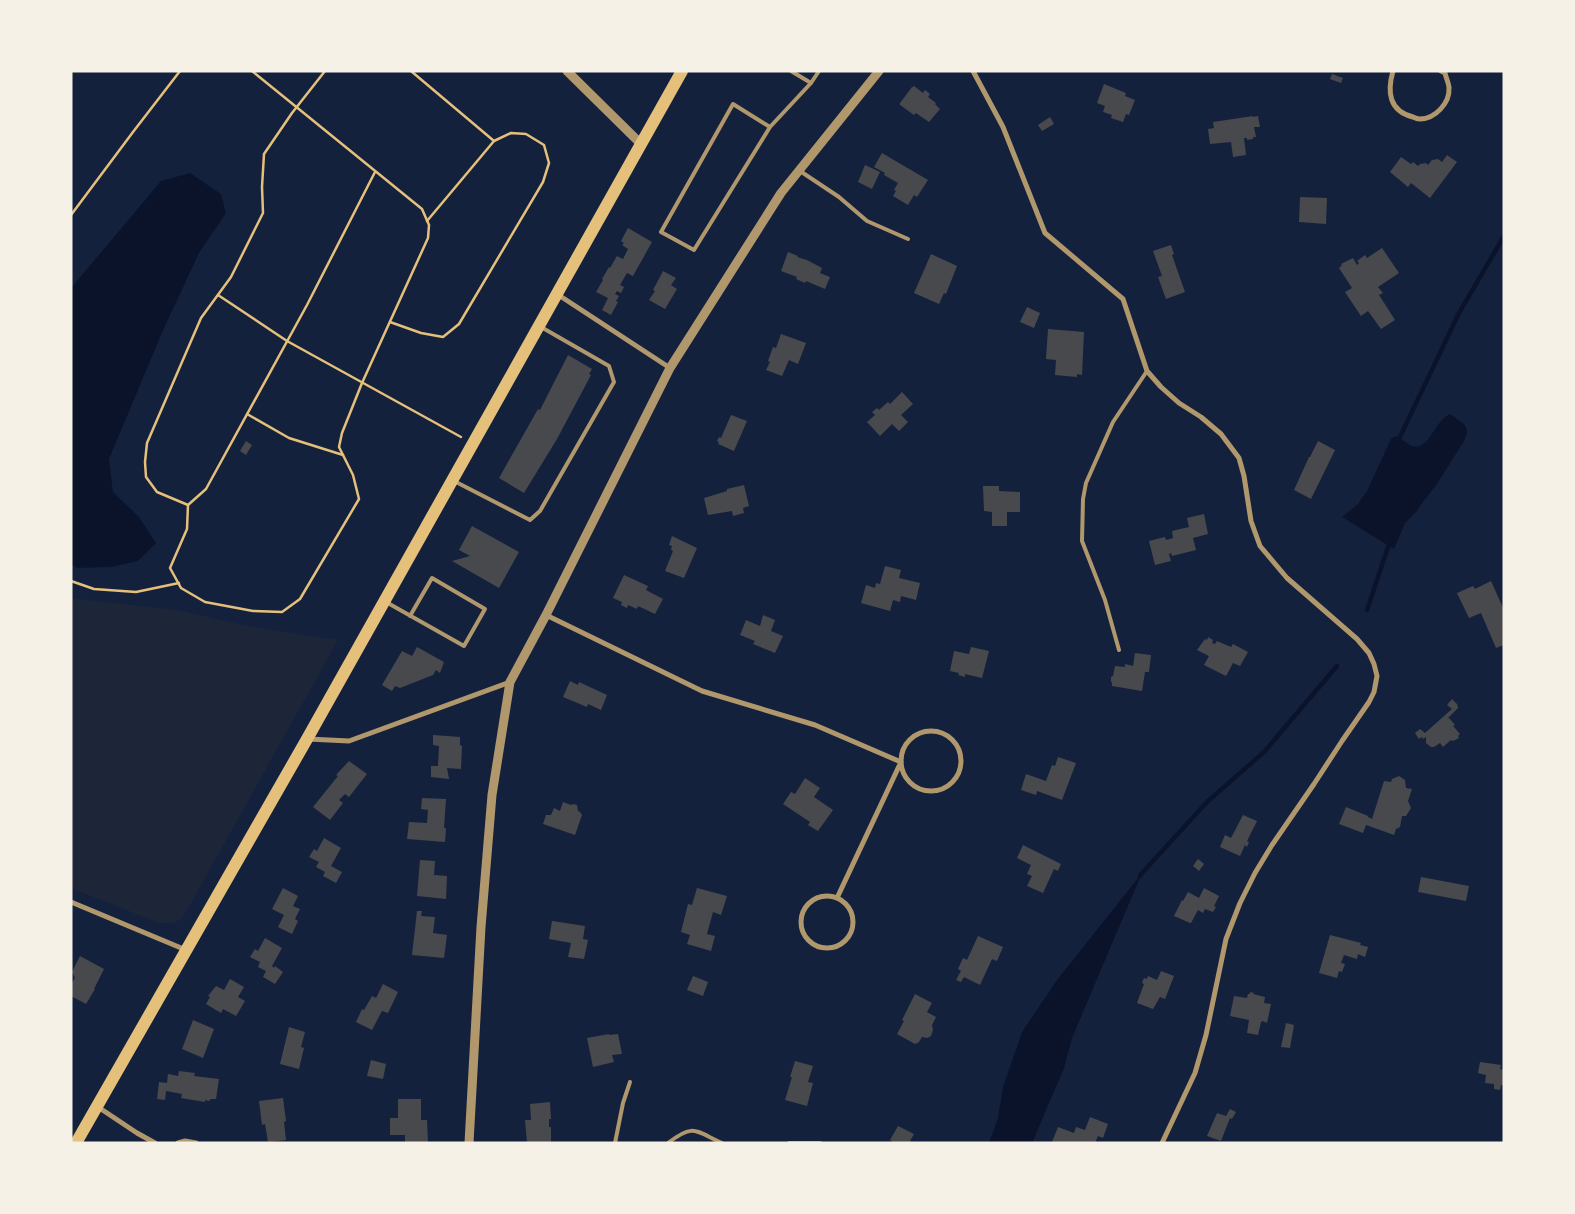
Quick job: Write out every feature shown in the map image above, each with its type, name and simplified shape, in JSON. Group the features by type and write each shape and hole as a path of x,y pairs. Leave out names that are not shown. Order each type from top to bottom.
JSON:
{"main road":[{"path":"76,1143 307,738 682,71"}],"street":[{"path":"566,71 641,144"},
{"path":"469,1143 481,927 492,795 510,682 546,615 670,368 782,193 879,71"},
{"path":"973,71 1003,127 1045,233 1123,298 1147,371 1179,403 1201,417 1222,434 1239,458 1251,522 1260,546 1287,578 1358,639 1369,654 1377,676 1374,692 1369,702 1272,845 1240,903 1226,939 1206,1035 1195,1073 1162,1143"},
{"path":"1393,71 1390,81 1390,94 1395,108 1407,116 1421,119 1434,115 1446,103 1449,88 1445,74 1441,71"},
{"path":"557,294 670,368"},
{"path":"546,615 702,691 815,726 900,762"},
{"path":"307,738 349,741 510,682"},
{"path":"837,898 909,740 918,734 930,731 941,733 951,739 958,748 961,760 959,771 953,781 943,788 936,790 920,789 910,783 903,773 900,762"},
{"path":"827,896 837,898 846,904 851,912 853,922 851,932 845,941 837,946 827,948 817,946 808,940 803,932 801,922 803,912 809,903 818,898 827,896"},
{"path":"71,902 186,950"},
{"path":"98,1106 155,1143"},
{"path":"178,1143 189,1141 196,1143"}],"lane":[{"path":"791,71 811,83"},
{"path":"770,127 733,104 661,232 694,250 770,127 811,83 819,71"},
{"path":"799,171 839,196 868,221 908,239"},
{"path":"452,480 530,520 540,511 614,382 609,366 539,326"},
{"path":"1119,650 1105,600 1082,541 1083,499 1086,484 1113,422 1147,371"},
{"path":"384,601 410,616 464,646 485,609 432,578 410,616"},
{"path":"615,1143 623,1103 630,1082"},
{"path":"668,1143 681,1133 690,1130 722,1143"},
{"path":"789,1143 820,1143"}],"path":[{"path":"71,215 180,71"},
{"path":"252,71 422,209 429,225 428,238 362,383 342,433 339,447 353,475 359,499 300,599 282,612 253,611 206,602 182,588 170,568 187,529 188,504 206,489 287,341 375,172"},
{"path":"188,504 157,492 146,477 147,443 201,318 231,277 264,213 262,187 264,154 325,71"},
{"path":"411,71 494,141"},
{"path":"390,322 421,333 443,338 459,324 543,182 549,163 544,145 526,134 511,133 494,141 427,221"},
{"path":"218,295 287,341 473,444"},
{"path":"247,414 289,438 343,455"},
{"path":"71,581 94,589 136,592 178,583"}],"shaded area":[{"path":"190,173 221,194 226,213 199,253 164,328 109,459 113,492 139,517 156,543 138,561 111,567 77,568 71,564 71,288 161,181"},
{"path":"1450,414 1466,427 1467,432 1464,441 1437,484 1417,511 1405,523 1394,549 1342,517 1358,504 1367,491 1391,439 1395,436 1412,446 1418,447 1427,440 1440,422"},
{"path":"71,598 177,610 252,627 338,640 182,919 173,923 159,923 71,888"},
{"path":"1142,873 1072,1038 1064,1068 1032,1143 989,1143 998,1118 1003,1087 1022,1032 1057,980"}],"building":[{"path":"1332,74 1343,78 1341,83 1330,79"},
{"path":"1104,84 1126,93 1125,96 1135,100 1129,115 1126,114 1123,122 1111,118 1112,115 1103,112 1105,106 1097,103"},
{"path":"914,86 923,93 925,90 930,94 928,97 940,109 929,122 916,113 914,115 900,105"},
{"path":"1258,116 1260,127 1254,127 1256,137 1247,140 1247,138 1244,138 1246,155 1233,157 1231,142 1210,144 1208,129 1214,128 1213,122"},
{"path":"1050,117 1054,124 1042,131 1038,125"},
{"path":"882,153 928,180 917,197 914,195 908,205 893,196 898,183 874,167"},
{"path":"1447,155 1457,162 1430,198 1411,183 1408,187 1390,172 1401,157 1411,164 1413,162 1418,166 1426,163 1428,165 1432,160 1438,159 1442,162"},
{"path":"865,165 880,172 872,189 858,182"},
{"path":"1300,197 1327,198 1326,224 1299,222"},
{"path":"628,228 652,242 633,276 627,273 620,285 624,287 621,293 617,291 615,294 619,296 616,301 618,302 611,315 602,310 608,298 596,292 617,256 623,259 628,249 622,245 624,243 621,241"},
{"path":"1171,245 1174,254 1172,255 1185,292 1166,299 1158,277 1162,276 1153,251"},
{"path":"1382,248 1399,273 1378,287 1383,293 1379,295 1395,320 1381,329 1368,311 1361,316 1345,292 1352,288 1339,268 1341,264 1353,258 1357,265 1359,263 1357,261 1365,255 1367,258"},
{"path":"788,252 822,268 820,273 830,277 825,289 806,281 805,283 796,279 797,277 781,271"},
{"path":"931,254 957,266 946,294 944,293 939,304 914,293"},
{"path":"663,271 676,278 671,285 677,289 665,309 649,300"},
{"path":"1027,307 1040,313 1034,328 1020,322"},
{"path":"1048,329 1084,332 1082,375 1077,374 1077,377 1055,375 1056,360 1046,359"},
{"path":"781,334 806,343 798,364 789,360 782,376 766,370 773,347 776,348"},
{"path":"568,355 592,369 589,374 591,375 557,439 524,493 499,478 538,409 540,410"},
{"path":"902,392 913,404 901,415 908,422 899,431 892,424 880,436 867,422 875,415 872,412 877,408 879,410 888,402 890,404"},
{"path":"731,415 747,421 734,451 718,444 719,442 717,441 719,437 721,438"},
{"path":"246,441 252,445 246,455 240,451"},
{"path":"1318,441 1335,450 1311,499 1294,490"},
{"path":"744,485 749,506 743,508 744,513 733,516 732,511 708,515 704,498"},
{"path":"983,486 999,486 999,491 1020,492 1020,512 1007,512 1007,526 992,526 992,512 984,511"},
{"path":"1204,514 1208,534 1193,538 1196,550 1172,556 1171,553 1169,554 1171,561 1155,565 1149,541 1165,537 1166,540 1173,538 1172,531 1189,527 1187,518"},
{"path":"472,526 519,552 499,588 452,561 470,556 459,550"},
{"path":"672,536 697,548 684,578 665,571 673,551 671,550 672,546 669,545"},
{"path":"885,566 901,570 899,578 920,583 916,600 901,596 900,602 893,600 890,611 861,603 866,585 875,588 876,583 880,584"},
{"path":"624,575 648,586 646,590 663,599 655,614 638,606 637,609 628,605 627,608 621,605 622,602 613,598"},
{"path":"1491,581 1504,610 1504,645 1496,648 1481,613 1469,618 1457,593 1473,586 1475,589"},
{"path":"763,615 775,620 771,631 783,636 775,653 753,644 755,641 740,635 746,620 760,626"},
{"path":"1208,637 1213,640 1212,643 1215,644 1217,641 1231,647 1233,644 1248,652 1240,666 1233,663 1226,676 1204,665 1209,656 1197,650"},
{"path":"417,647 444,662 440,673 436,670 433,675 400,688 395,686 392,691 382,685 402,651 412,656"},
{"path":"971,647 989,651 982,678 965,674 965,677 950,671 954,651 969,654"},
{"path":"1135,653 1151,655 1149,672 1145,672 1142,691 1112,686 1111,677 1113,676 1115,666 1125,667 1125,664 1133,666"},
{"path":"570,681 578,685 579,682 607,695 601,710 588,704 587,707 563,697"},
{"path":"1452,699 1458,708 1447,719 1449,718 1455,725 1453,726 1460,734 1459,738 1451,740 1443,747 1440,743 1431,747 1426,743 1426,737 1419,739 1415,733 1420,729 1425,733 1452,709 1447,705"},
{"path":"433,735 460,737 460,745 462,746 461,769 447,768 449,779 431,777 431,766 438,766 439,746 433,745"},
{"path":"1058,757 1076,763 1062,800 1037,791 1036,795 1021,790 1026,774 1046,781 1052,765 1055,766"},
{"path":"349,761 367,774 349,797 345,794 339,800 343,803 330,820 313,807 338,776 336,775"},
{"path":"1399,776 1405,780 1406,788 1412,789 1408,801 1411,808 1406,816 1402,816 1400,827 1396,829 1394,835 1366,825 1363,833 1339,824 1346,807 1372,819 1384,781 1391,782 1392,779"},
{"path":"805,778 820,788 814,797 833,810 818,831 808,825 810,822 783,804 791,792 795,794"},
{"path":"422,798 446,799 445,842 407,839 409,822 427,823 428,810 421,809"},
{"path":"563,802 577,805 578,811 582,815 575,835 543,824 546,815 551,815 554,808 560,811"},
{"path":"1243,815 1257,821 1247,841 1249,842 1247,847 1245,845 1240,856 1220,847 1225,835 1231,838"},
{"path":"324,838 341,848 331,866 342,872 336,883 323,876 325,872 316,867 319,862 309,857 314,849 317,851"},
{"path":"1023,845 1061,864 1058,871 1054,869 1043,893 1027,886 1032,876 1027,874 1031,865 1017,858"},
{"path":"1198,859 1204,864 1199,871 1193,866"},
{"path":"420,860 435,861 434,875 447,876 446,899 417,896"},
{"path":"1421,877 1469,886 1466,901 1418,892"},
{"path":"283,888 298,896 293,906 300,909 295,919 298,921 292,934 278,927 284,915 272,909"},
{"path":"697,888 727,896 721,915 713,912 707,934 715,936 711,951 687,944 690,935 681,932 688,904 692,905"},
{"path":"1204,888 1219,896 1213,912 1205,909 1203,913 1198,910 1191,923 1174,916 1188,892 1199,898"},
{"path":"417,911 422,911 421,916 435,917 433,933 447,935 444,958 412,955"},
{"path":"552,921 585,926 583,939 588,940 584,959 568,957 571,943 549,939"},
{"path":"1330,935 1361,943 1360,945 1368,947 1365,957 1358,954 1357,959 1344,955 1341,963 1345,964 1342,972 1339,971 1337,978 1319,973"},
{"path":"978,936 1003,947 997,961 992,959 980,985 964,977 961,982 956,980 961,971 958,969 963,958 967,960"},
{"path":"265,938 282,948 272,966 283,972 275,984 263,977 266,971 258,967 260,962 250,957 255,949 258,951"},
{"path":"80,956 104,969 86,1004 71,996 71,984 75,978 72,972"},
{"path":"1161,971 1174,976 1165,999 1160,997 1153,1009 1137,1003 1144,984 1142,983 1144,978 1147,979 1148,976 1157,980"},
{"path":"693,976 708,982 703,996 687,990"},
{"path":"230,979 244,987 238,997 245,1001 236,1016 223,1009 221,1013 206,1004 210,997 208,996 216,986 224,990"},
{"path":"383,984 398,992 388,1013 382,1011 372,1030 356,1022 362,1009 364,1010 372,996 376,998"},
{"path":"1250,992 1265,997 1264,1003 1271,1004 1267,1023 1261,1022 1258,1035 1247,1033 1249,1020 1230,1016 1234,996 1247,998"},
{"path":"915,994 932,1003 927,1012 936,1017 932,1025 931,1036 927,1038 922,1037 915,1044 897,1034"},
{"path":"193,1020 214,1029 203,1058 182,1049"},
{"path":"1286,1023 1294,1025 1290,1048 1281,1047"},
{"path":"289,1027 305,1032 301,1047 304,1048 299,1069 280,1064"},
{"path":"618,1034 622,1054 612,1055 614,1062 593,1067 587,1038"},
{"path":"371,1060 386,1064 383,1079 367,1076"},
{"path":"795,1061 813,1066 808,1082 813,1083 807,1106 785,1100"},
{"path":"1480,1062 1501,1065 1500,1069 1504,1070 1504,1085 1501,1085 1500,1090 1494,1089 1494,1084 1485,1083 1486,1075 1478,1073"},
{"path":"179,1071 195,1073 194,1076 219,1079 216,1099 205,1100 205,1102 181,1098 182,1094 166,1091 165,1100 157,1099 159,1082 167,1083 168,1074 178,1076"},
{"path":"283,1098 286,1140 268,1142 265,1124 262,1125 259,1101"},
{"path":"398,1099 421,1099 421,1120 427,1120 428,1143 405,1143 405,1135 390,1135 390,1118 398,1118"},
{"path":"550,1102 551,1119 549,1119 549,1127 551,1127 551,1143 527,1143 525,1120 531,1120 530,1104"},
{"path":"1230,1109 1236,1112 1232,1119 1230,1118 1221,1141 1207,1136 1217,1113 1226,1116"},
{"path":"1090,1117 1108,1124 1103,1138 1098,1136 1095,1143 1052,1142 1058,1127 1074,1133 1076,1127 1085,1130"},
{"path":"898,1126 914,1134 910,1141 914,1143 894,1143 890,1140"}],"waterway":[{"path":"1398,441 1459,313 1504,236"},
{"path":"1367,610 1390,541"},
{"path":"1140,876 1207,802 1265,751 1337,666"}]}
